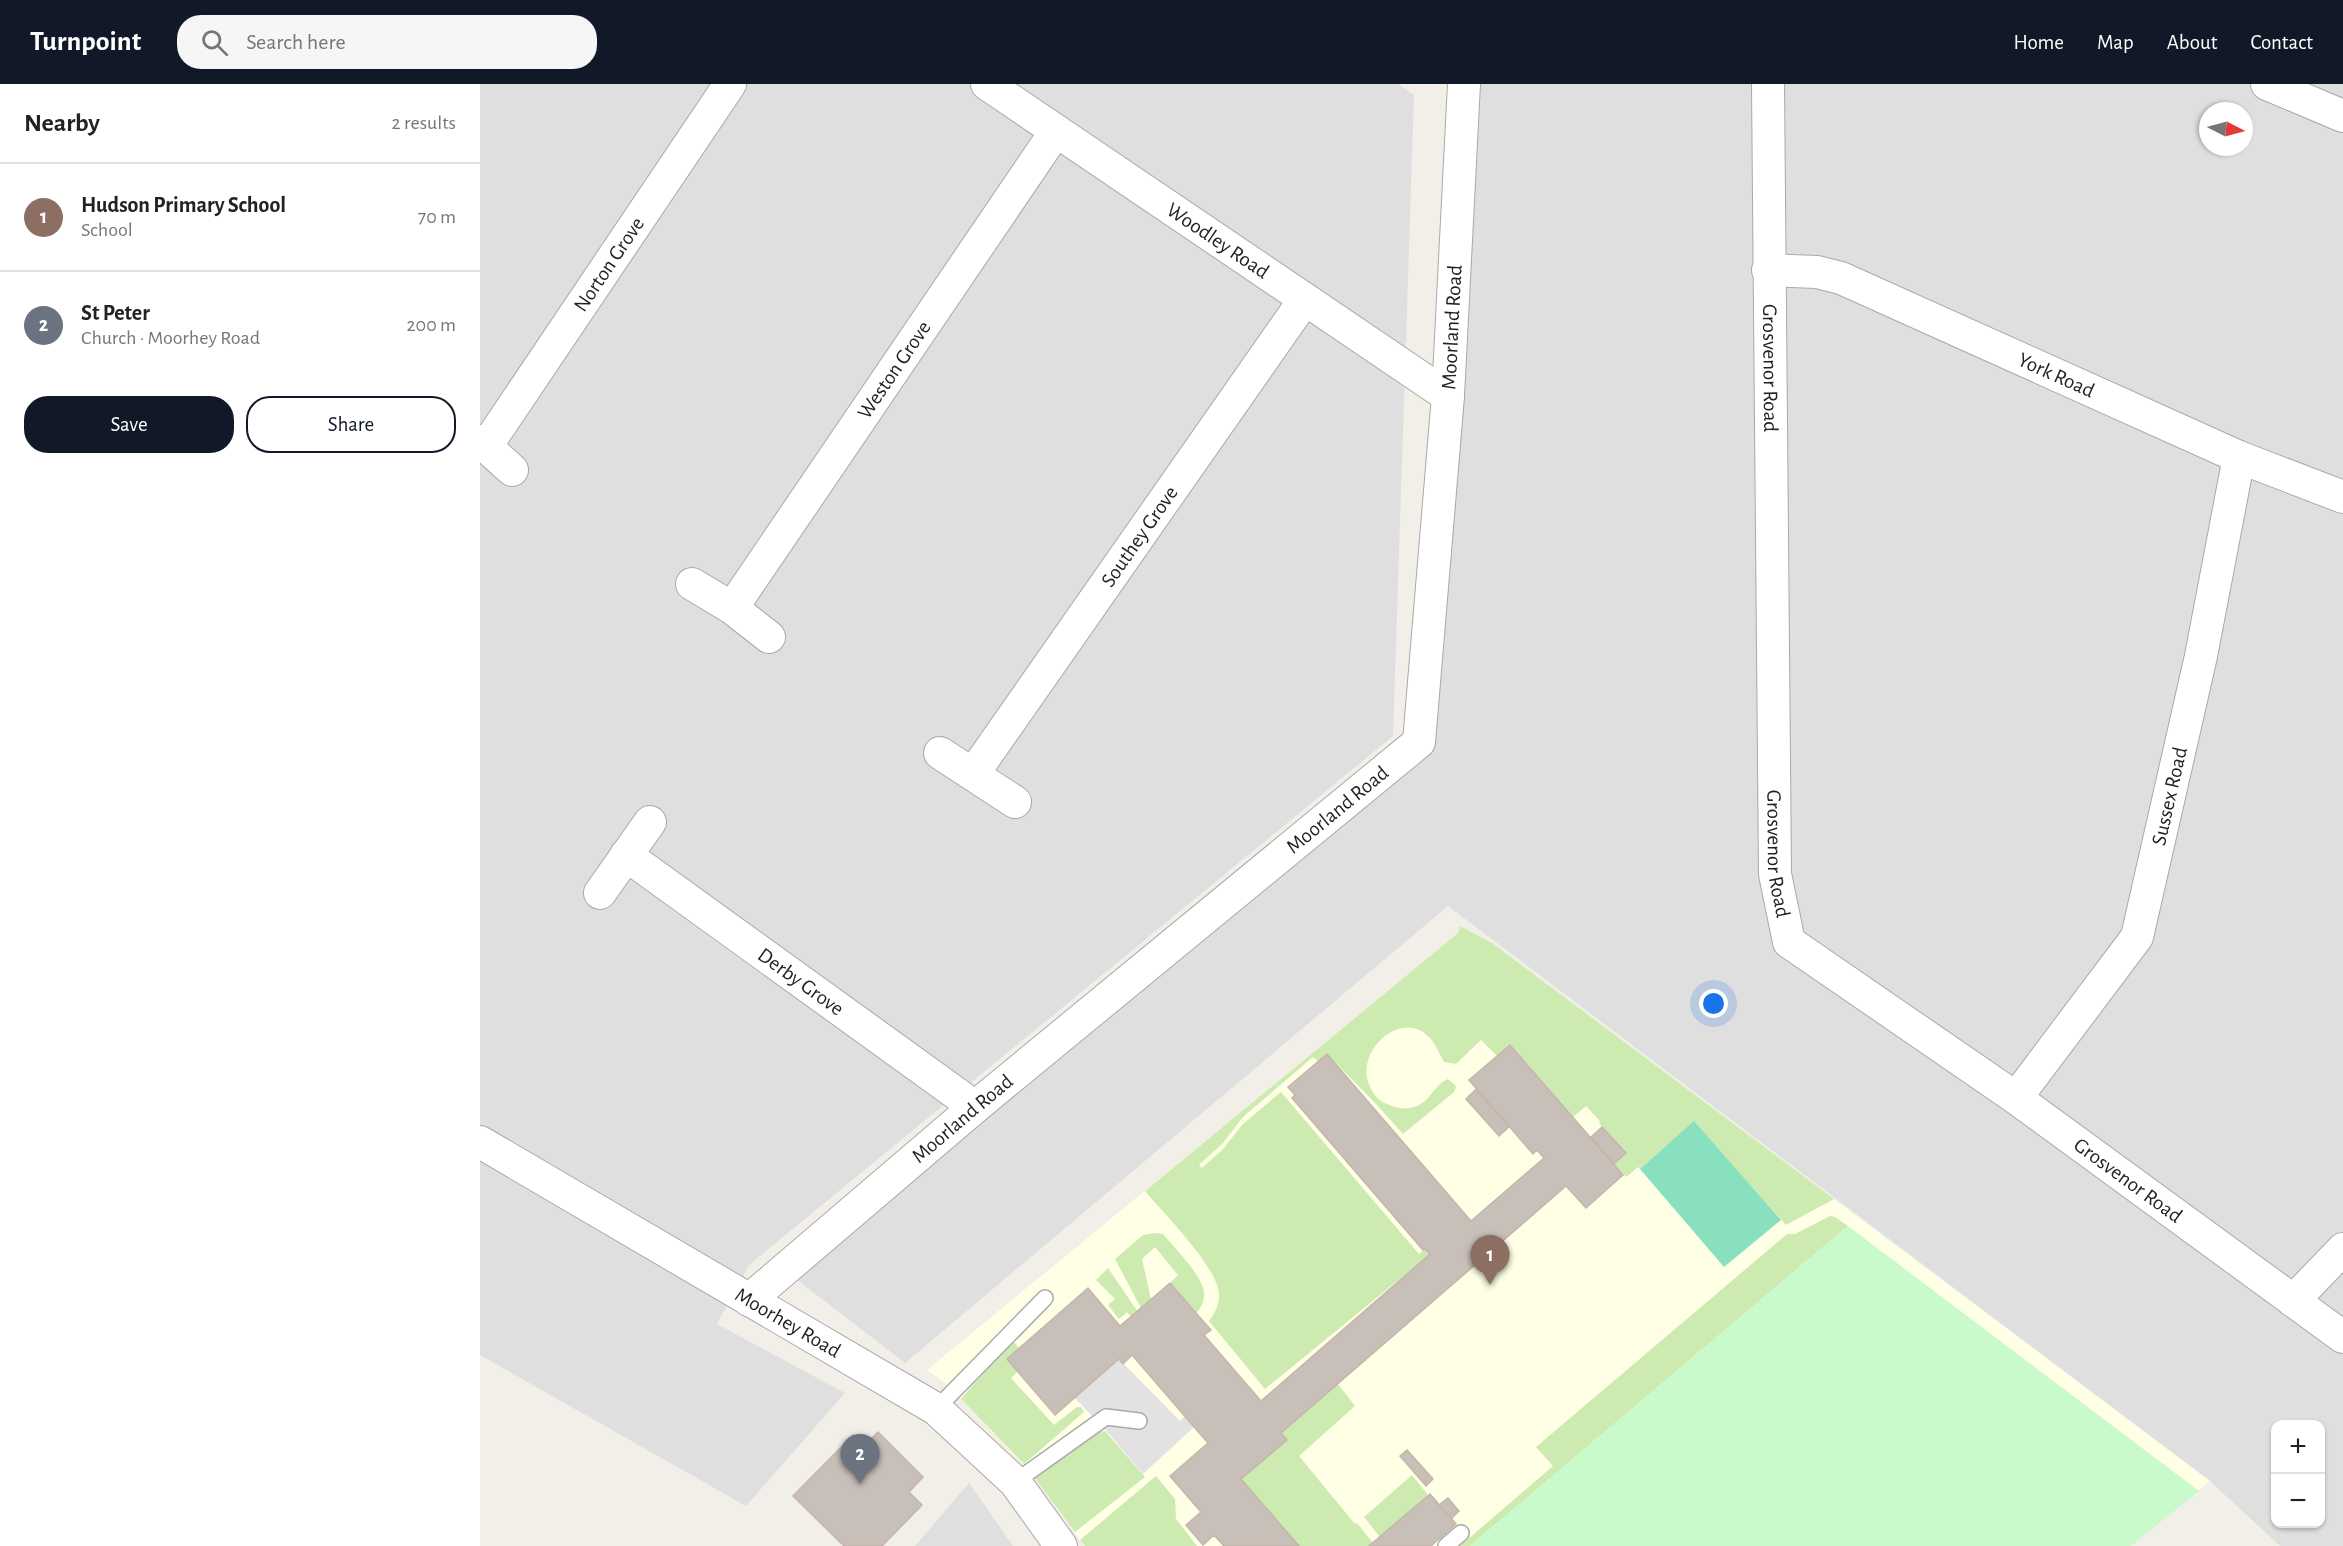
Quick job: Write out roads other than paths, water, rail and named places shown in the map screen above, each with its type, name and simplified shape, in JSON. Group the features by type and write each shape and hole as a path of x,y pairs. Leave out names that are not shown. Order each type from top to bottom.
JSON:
{"street":[{"name":"Norton Grove","path":"512,470 483,443 730,84"},
{"name":"Woodley Road","path":"987,84 1448,396"},
{"name":"Moorland Road","path":"749,1300 975,1107 1419,742 1448,396 1464,84"},
{"name":"Grosvenor Road","path":"1768,84 1775,874 1789,942 2016,1098 2343,1337"},
{"path":"2267,84 2343,116"},
{"name":"Weston Grove","path":"732,608 1056,131"},
{"name":"York Road","path":"1768,270 1817,272 1841,278 2240,458 2343,497"},
{"name":"Southey Grove","path":"973,774 1305,299"},
{"name":"Sussex Road","path":"2016,1098 2137,937 2201,656 2240,458"},
{"path":"692,584 732,608 769,637"},
{"path":"940,753 1015,802"},
{"path":"600,893 650,822"},
{"name":"Derby Grove","path":"626,855 975,1107"},
{"name":"Moorhey Road","path":"480,1142 936,1409 1015,1482 1061,1546"},
{"path":"2293,1301 2343,1249"}],"lane":[{"path":"936,1409 1045,1298"},
{"path":"1015,1482 1106,1417 1139,1421"},
{"path":"1446,1546 1461,1533"}],"place":[{"name":"Hudson Primary School","path":"1490,1285"},
{"name":"St Peter","path":"860,1484"}]}
